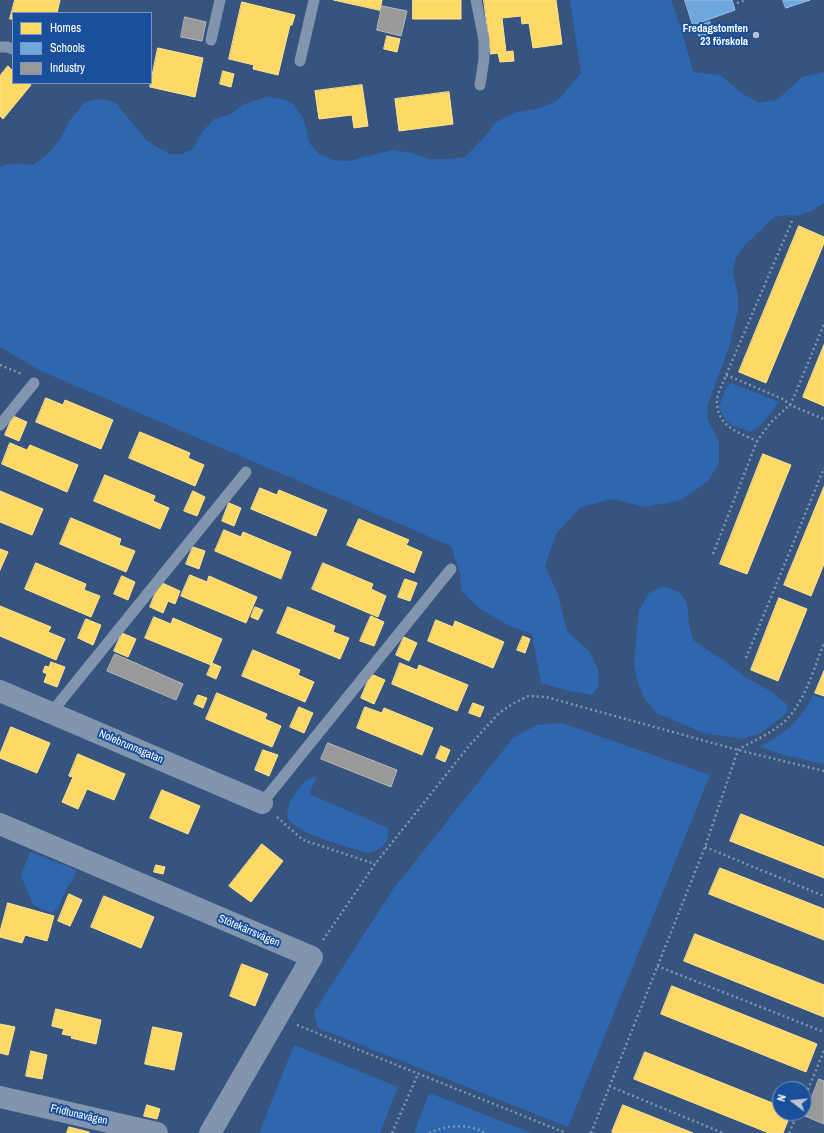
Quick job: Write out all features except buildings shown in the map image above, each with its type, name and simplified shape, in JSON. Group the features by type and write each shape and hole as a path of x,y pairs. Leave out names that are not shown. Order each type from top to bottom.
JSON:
{"street":[{"name":"Nolebrunnsgatan","path":"0,691 262,802"},
{"name":"Stötekärrsvägen","path":"0,824 312,957"},
{"path":"210,1133 312,957"},
{"name":"Fridtunavägen","path":"0,1097 157,1133"}],"lane":[{"path":"211,40 220,0"},
{"path":"300,62 314,0"},
{"path":"476,0 484,40 484,59 480,85"},
{"path":"0,47 12,49"},
{"path":"0,425 34,383"},
{"path":"51,713 246,472"},
{"path":"262,802 451,570"}],"path":[{"path":"737,3 746,0"},
{"path":"757,441 734,431 725,425 719,414 717,402 721,387 792,221"},
{"path":"713,554 757,441 771,422 790,406 824,324"},
{"path":"0,365 23,375 34,383"},
{"path":"726,375 783,398 790,406 824,419"},
{"path":"746,658 824,468"},
{"path":"591,1133 705,847 738,750 770,731 787,718 798,704 806,688 824,643"},
{"path":"312,957 375,864 469,746 499,713 528,696 546,697 738,750 824,771"},
{"path":"262,802 284,824 304,840 375,864"},
{"path":"705,847 824,896"},
{"path":"657,966 824,1032"},
{"path":"276,1017 566,1133"},
{"path":"812,1081 824,1051"},
{"path":"392,1133 418,1074"},
{"path":"609,1086 723,1133"},
{"path":"789,1133 794,1121"},
{"path":"430,1133 440,1128 455,1126 474,1128 485,1133"}],"shaded area":[{"path":"570,0 671,0 681,28 693,72 720,75 743,94 760,103 777,100 802,77 824,72 824,203 810,212 796,216 787,215 774,217 745,245 736,257 733,272 738,297 738,310 730,344 707,407 708,421 719,441 719,463 708,481 679,501 644,507 612,499 581,507 556,534 545,566 558,594 567,631 589,651 598,669 599,685 592,695 569,691 541,683 532,634 509,626 479,608 462,592 460,573 451,546 41,371 0,347 0,167 12,164 33,165 47,155 61,138 70,120 85,102 100,99 115,102 147,141 170,154 182,154 193,149 202,132 214,119 229,115 244,104 267,97 282,99 293,104 303,117 310,144 319,154 333,160 348,161 392,150 412,153 428,159 465,157 488,133 496,122 517,112 536,109 555,102 562,96 581,73"},
{"path":"732,383 779,402 763,423 751,431 739,428 728,422 722,414 719,406 726,390"},
{"path":"664,586 679,592 687,602 689,624 693,640 729,664 745,677 772,692 788,705 786,714 761,733 742,739 704,733 658,714 645,700 638,683 634,663 639,610 649,593"},
{"path":"813,695 824,699 824,764 788,756 760,747 791,726 808,705"},
{"path":"562,723 710,775 568,1127 318,1028 314,1012 391,892 513,738 537,725"},
{"path":"317,776 309,794 388,828 387,838 384,845 369,853 325,840 301,830 293,824 287,816 290,802 303,784 309,779"},
{"path":"30,852 76,870 73,881 67,887 58,908 52,913 33,905 21,875"},
{"path":"294,1045 398,1087 380,1133 259,1133"},
{"path":"429,1093 532,1133 414,1133"}],"place":[{"name":"Fredagstomten 23 förskola","path":"756,35"}]}
